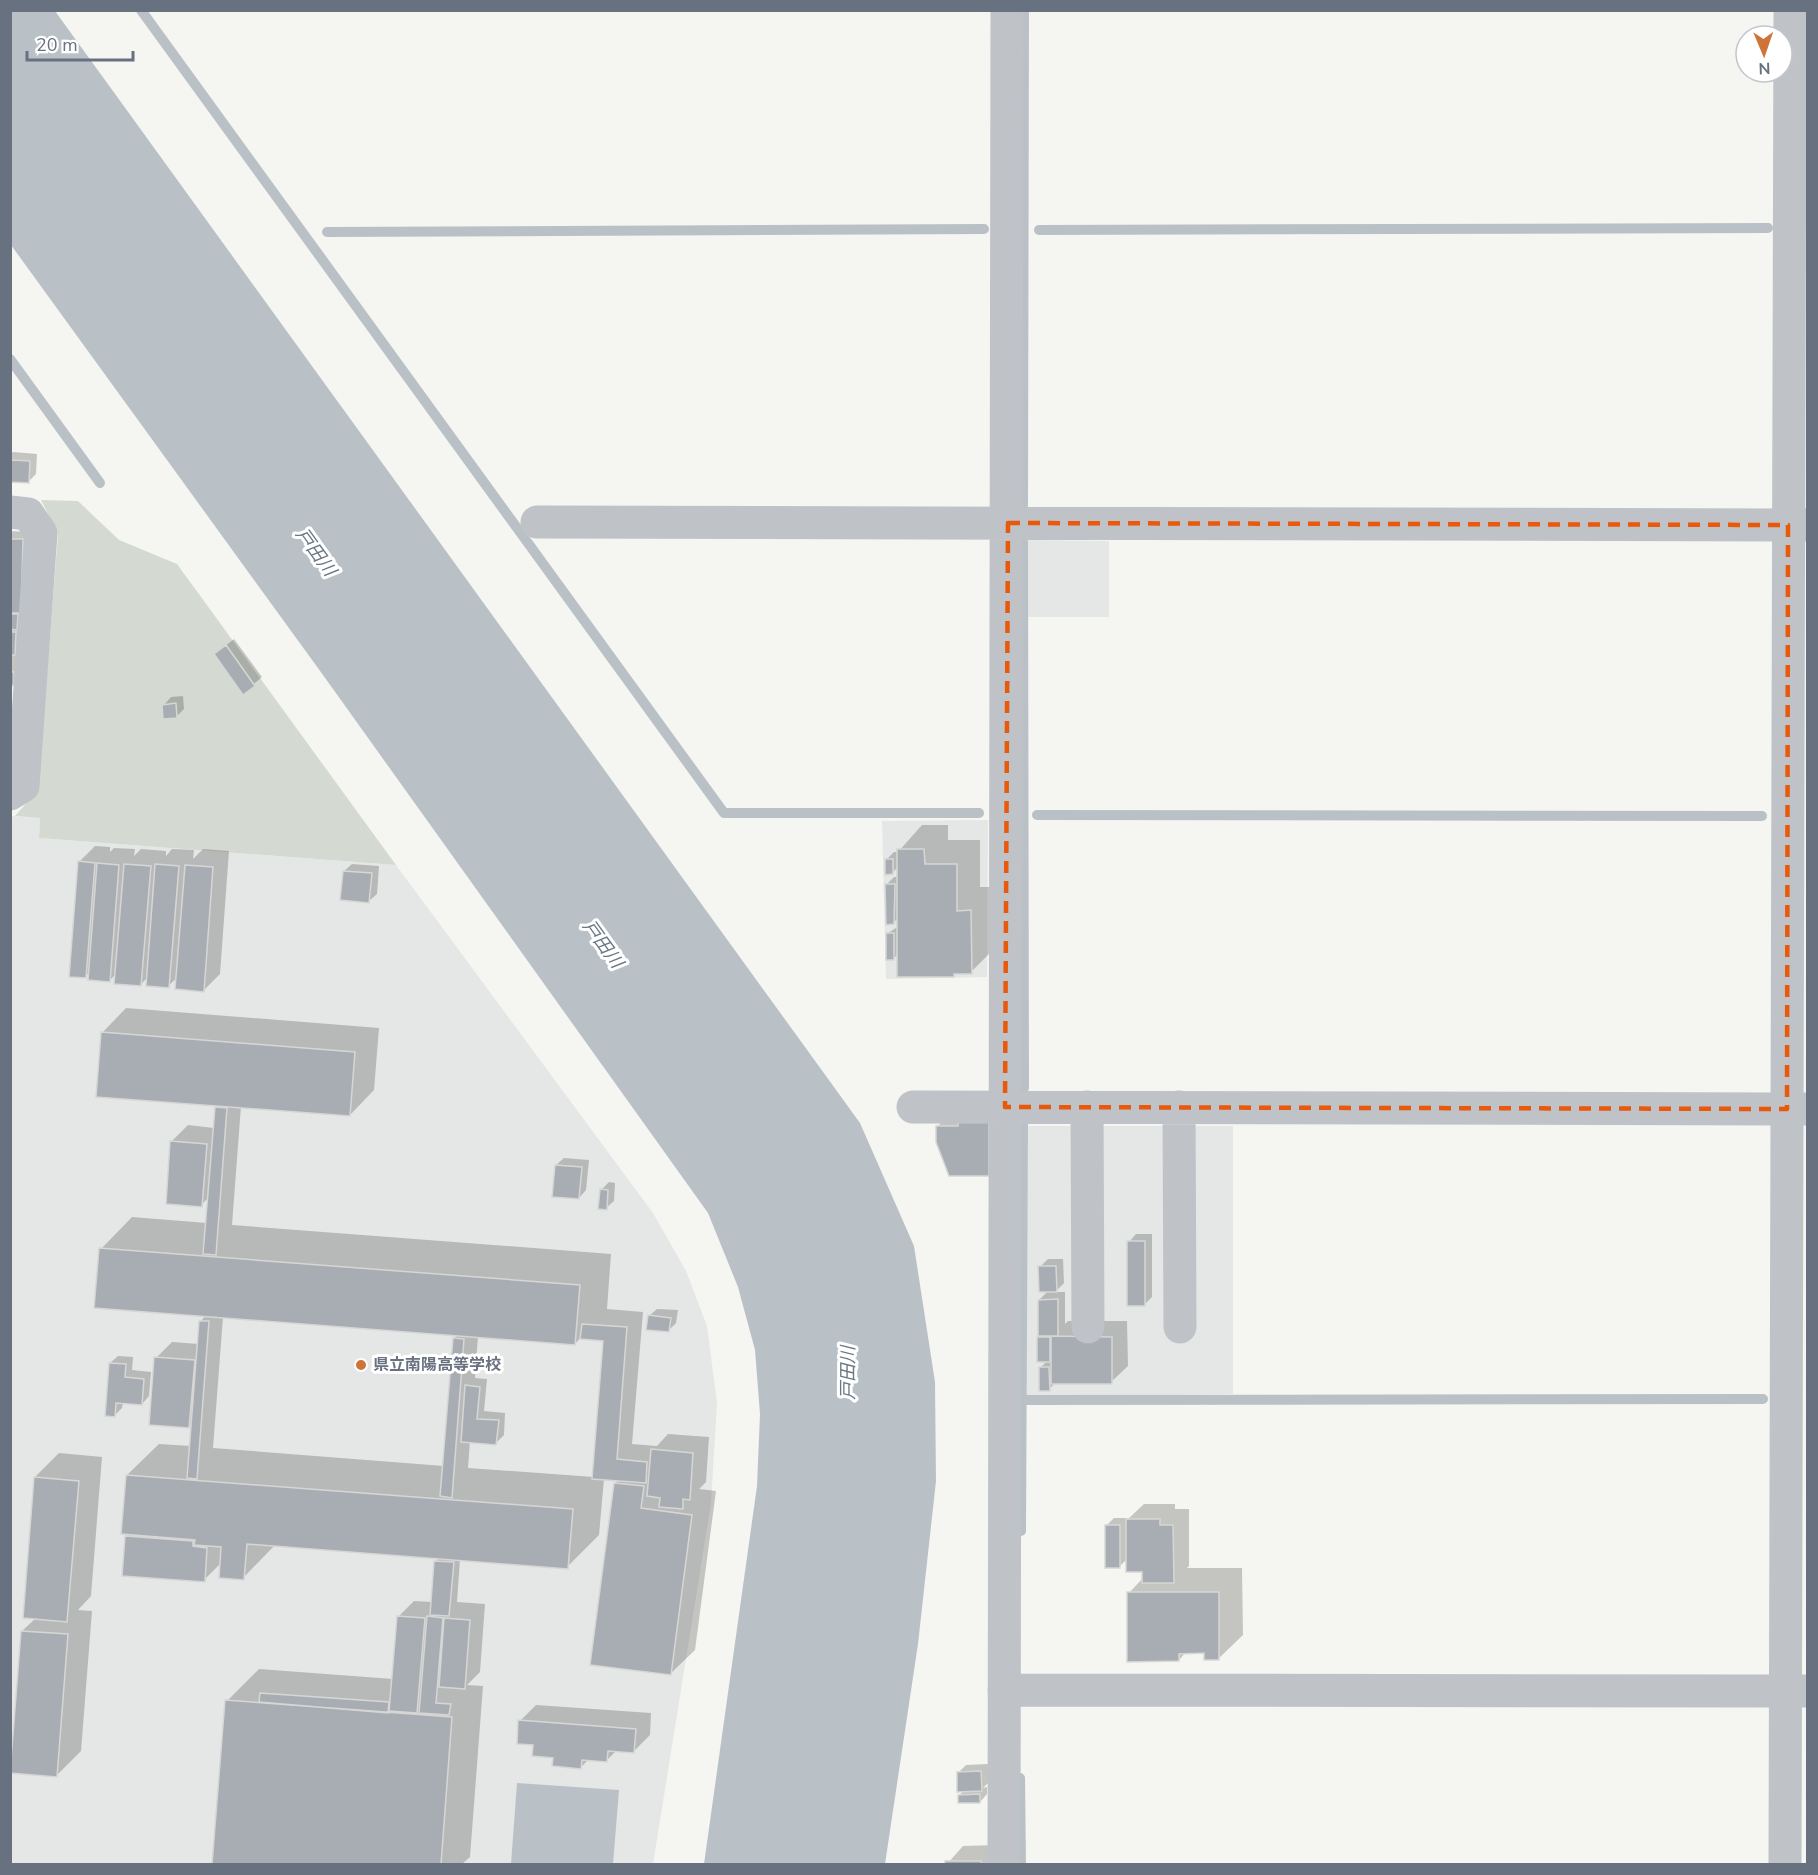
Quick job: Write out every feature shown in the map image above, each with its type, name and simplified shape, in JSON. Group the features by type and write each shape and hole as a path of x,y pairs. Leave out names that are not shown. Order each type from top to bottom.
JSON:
{"street":[{"path":"1004,1864 1008,523 1007,10"},
{"path":"1785,1864 1796,1691 1798,525 1790,10"},
{"path":"10,512 28,514 41,533 23,786 10,794"},
{"path":"537,522 1798,525"},
{"path":"913,1107 1797,1109"},
{"path":"1087,1107 1088,1327"},
{"path":"1179,1107 1180,1326"},
{"path":"1004,1690 1796,1691"}],"highlighted area":[{"path":"1008,523 1788,525 1787,1109 1005,1107"}],"shaded area":[{"path":"41,500 78,501 119,540 177,564 396,865 39,838 40,818 15,816 38,790 58,534"},
{"path":"1028,540 1109,541 1109,617 1028,617"},
{"name":"県立南陽高等学校","path":"10,816 40,818 39,838 396,865 653,1213 686,1271 707,1326 717,1403 711,1503 653,1864 11,1864"},
{"path":"988,820 987,977 886,979 882,821"},
{"path":"1028,1126 1233,1126 1233,1394 1025,1397"}],"water":[{"name":"戸田川","path":"10,11 55,11 860,1123 914,1246 935,1382 936,1481 918,1644 885,1864 704,1864 757,1486 760,1414 755,1350 738,1287 708,1213 323,675 11,245"},
{"path":"517,1783 619,1790 613,1864 511,1864"}],"building":[{"path":"10,460 30,461 29,483 10,482"},
{"path":"10,539 23,539 21,613 10,613"},
{"path":"10,614 18,614 17,630 10,629"},
{"path":"10,632 16,632 15,655 10,655"},
{"path":"226,645 255,686 243,695 214,654"},
{"path":"10,672 14,672 14,685 10,685"},
{"path":"176,703 177,718 163,719 162,705"},
{"path":"897,849 924,849 925,864 957,864 957,911 971,910 972,974 954,974 954,977 897,977"},
{"path":"885,859 893,859 893,874 885,875"},
{"path":"78,861 95,863 86,978 69,977"},
{"path":"97,863 119,865 110,982 88,980"},
{"path":"124,864 151,866 141,986 114,984"},
{"path":"155,864 179,866 169,988 146,986"},
{"path":"185,865 213,867 204,992 175,989"},
{"path":"343,871 372,873 369,903 340,900"},
{"path":"885,884 895,884 894,924 886,925"},
{"path":"886,933 894,933 894,960 886,960"},
{"path":"101,1032 355,1052 350,1116 96,1097"},
{"path":"215,1107 227,1108 216,1255 203,1254"},
{"path":"959,1119 989,1119 989,1176 949,1176 936,1142 936,1126 958,1126"},
{"path":"170,1141 207,1144 202,1207 166,1204"},
{"path":"555,1165 582,1167 579,1199 552,1197"},
{"path":"600,1189 608,1190 607,1210 598,1209"},
{"path":"1127,1241 1145,1241 1145,1306 1127,1306"},
{"path":"99,1248 580,1285 575,1345 94,1308"},
{"path":"1038,1266 1056,1266 1057,1292 1039,1292"},
{"path":"1058,1299 1058,1336 1038,1336 1038,1300"},
{"path":"648,1315 671,1318 669,1332 646,1330"},
{"path":"199,1321 209,1321 197,1479 187,1478"},
{"path":"582,1324 627,1327 617,1459 647,1462 646,1483 592,1479 603,1341 580,1339"},
{"path":"1051,1336 1112,1337 1112,1384 1051,1384"},
{"path":"1037,1337 1050,1337 1050,1362 1037,1362"},
{"path":"453,1338 464,1339 452,1498 440,1496"},
{"path":"154,1357 195,1360 189,1428 149,1425"},
{"path":"109,1363 126,1364 125,1377 144,1379 142,1405 116,1403 115,1417 105,1416"},
{"path":"1039,1367 1049,1367 1050,1391 1039,1391"},
{"path":"465,1385 480,1387 477,1419 499,1420 496,1445 461,1442"},
{"path":"651,1449 693,1453 690,1500 683,1499 683,1509 659,1507 660,1498 647,1496"},
{"path":"126,1475 573,1509 568,1569 247,1544 244,1580 219,1578 221,1547 194,1545 195,1540 121,1534"},
{"path":"34,1477 79,1481 67,1622 23,1618"},
{"path":"614,1483 644,1486 641,1508 692,1515 671,1675 590,1665"},
{"path":"1126,1519 1160,1519 1160,1525 1173,1525 1174,1583 1142,1583 1142,1572 1126,1572"},
{"path":"1105,1525 1120,1525 1120,1568 1105,1568"},
{"path":"125,1536 193,1541 193,1546 207,1548 205,1582 122,1576"},
{"path":"434,1561 454,1562 449,1616 430,1615"},
{"path":"1127,1592 1219,1592 1219,1660 1204,1660 1204,1653 1179,1654 1179,1661 1127,1662"},
{"path":"397,1616 425,1618 417,1713 389,1711"},
{"path":"427,1616 443,1618 436,1703 451,1704 449,1715 419,1713"},
{"path":"444,1618 470,1620 465,1689 439,1687"},
{"path":"21,1631 68,1634 57,1777 10,1773"},
{"path":"260,1693 389,1702 388,1713 259,1702"},
{"path":"225,1700 452,1717 441,1864 212,1864"},
{"path":"518,1720 636,1729 634,1753 608,1751 607,1762 582,1760 581,1769 552,1766 553,1758 532,1756 533,1745 517,1744"},
{"path":"981,1771 982,1791 957,1792 957,1772"},
{"path":"980,1794 980,1803 958,1803 958,1795"},
{"path":"945,1861 981,1861 981,1864 945,1864"}],"waterway":[{"path":"141,10 724,813 979,813"},
{"path":"1023,505 1024,10"},
{"path":"1039,230 1768,228"},
{"path":"327,232 984,229"},
{"path":"10,359 100,483"},
{"path":"1023,542 1024,1088"},
{"path":"1037,815 1762,816"},
{"path":"1021,1531 1023,1125"},
{"path":"1022,1400 1763,1399"},
{"path":"1020,1778 1021,1864"}],"place":[{"name":"県立南陽高等学校","path":"361,1365"}]}
